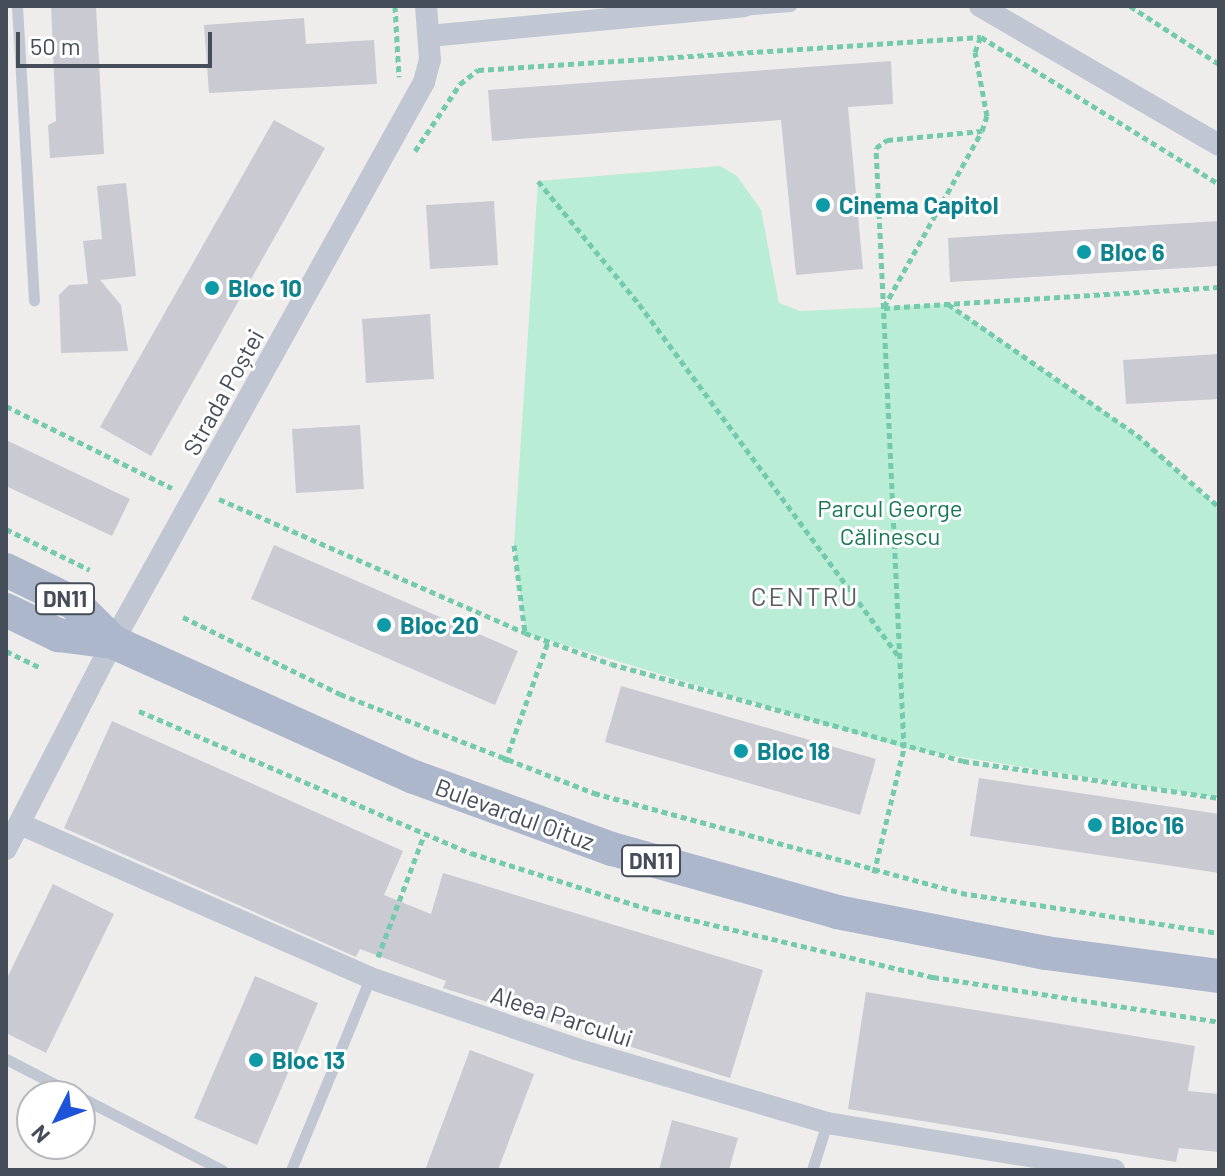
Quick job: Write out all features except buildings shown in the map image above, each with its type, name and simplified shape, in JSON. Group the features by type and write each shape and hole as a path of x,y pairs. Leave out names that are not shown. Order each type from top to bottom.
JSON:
{"main road":[{"name":"Bulevardul Oituz","path":"6,570 74,603 113,642"},
{"name":"Bulevardul Oituz","path":"6,610 58,635 113,642 414,777 612,849 837,912 1046,953 1219,976"}],"street":[{"name":"Strada Poștei","path":"6,849 113,642 424,82 429,36 426,6"},
{"path":"980,6 1219,145"},
{"path":"429,36 740,8"},
{"name":"Aleea Parcului","path":"20,824 370,978 576,1049 827,1123 1114,1170"}],"lane":[{"path":"17,6 34,301"},
{"path":"740,8 791,6"},
{"path":"291,1170 370,978"},
{"path":"6,1059 46,1080"},
{"path":"96,1106 222,1170"},
{"path":"812,1170 827,1123"}],"path":[{"path":"1130,6 1219,64"},
{"path":"884,308 982,131 987,116 975,52 981,37"},
{"path":"436,127 460,84 478,70 981,37 1219,184"},
{"path":"874,873 904,748 876,148 887,140 982,131"},
{"path":"538,181 639,304 900,657"},
{"path":"884,308 1219,287"},
{"path":"948,304 1137,435 1219,507"},
{"path":"6,406 172,488"},
{"path":"219,499 548,642 904,748 1219,798"},
{"path":"6,529 90,570"},
{"path":"514,545 525,633"},
{"path":"183,617 340,694 505,762 874,873 1060,913 1219,933"},
{"path":"505,762 548,642"},
{"path":"6,651 41,668"},
{"path":"370,978 424,835"}],"green space":[{"name":"Parcul George Călinescu","path":"720,166 737,176 761,210 779,303 800,311 948,304 1137,435 1219,508 1219,798 904,748 525,633 514,545 538,181"}],"place":[{"name":"Cinema Capitol","path":"823,205"},
{"name":"Bloc 6","path":"1084,252"},
{"name":"Bloc 10","path":"212,288"},
{"name":"Bloc 20","path":"384,625"},
{"name":"Bloc 18","path":"741,751"},
{"name":"Bloc 16","path":"1095,825"},
{"name":"Bloc 13","path":"256,1060"}],"district":[{"name":"CENTRU","path":"805,596"}]}
